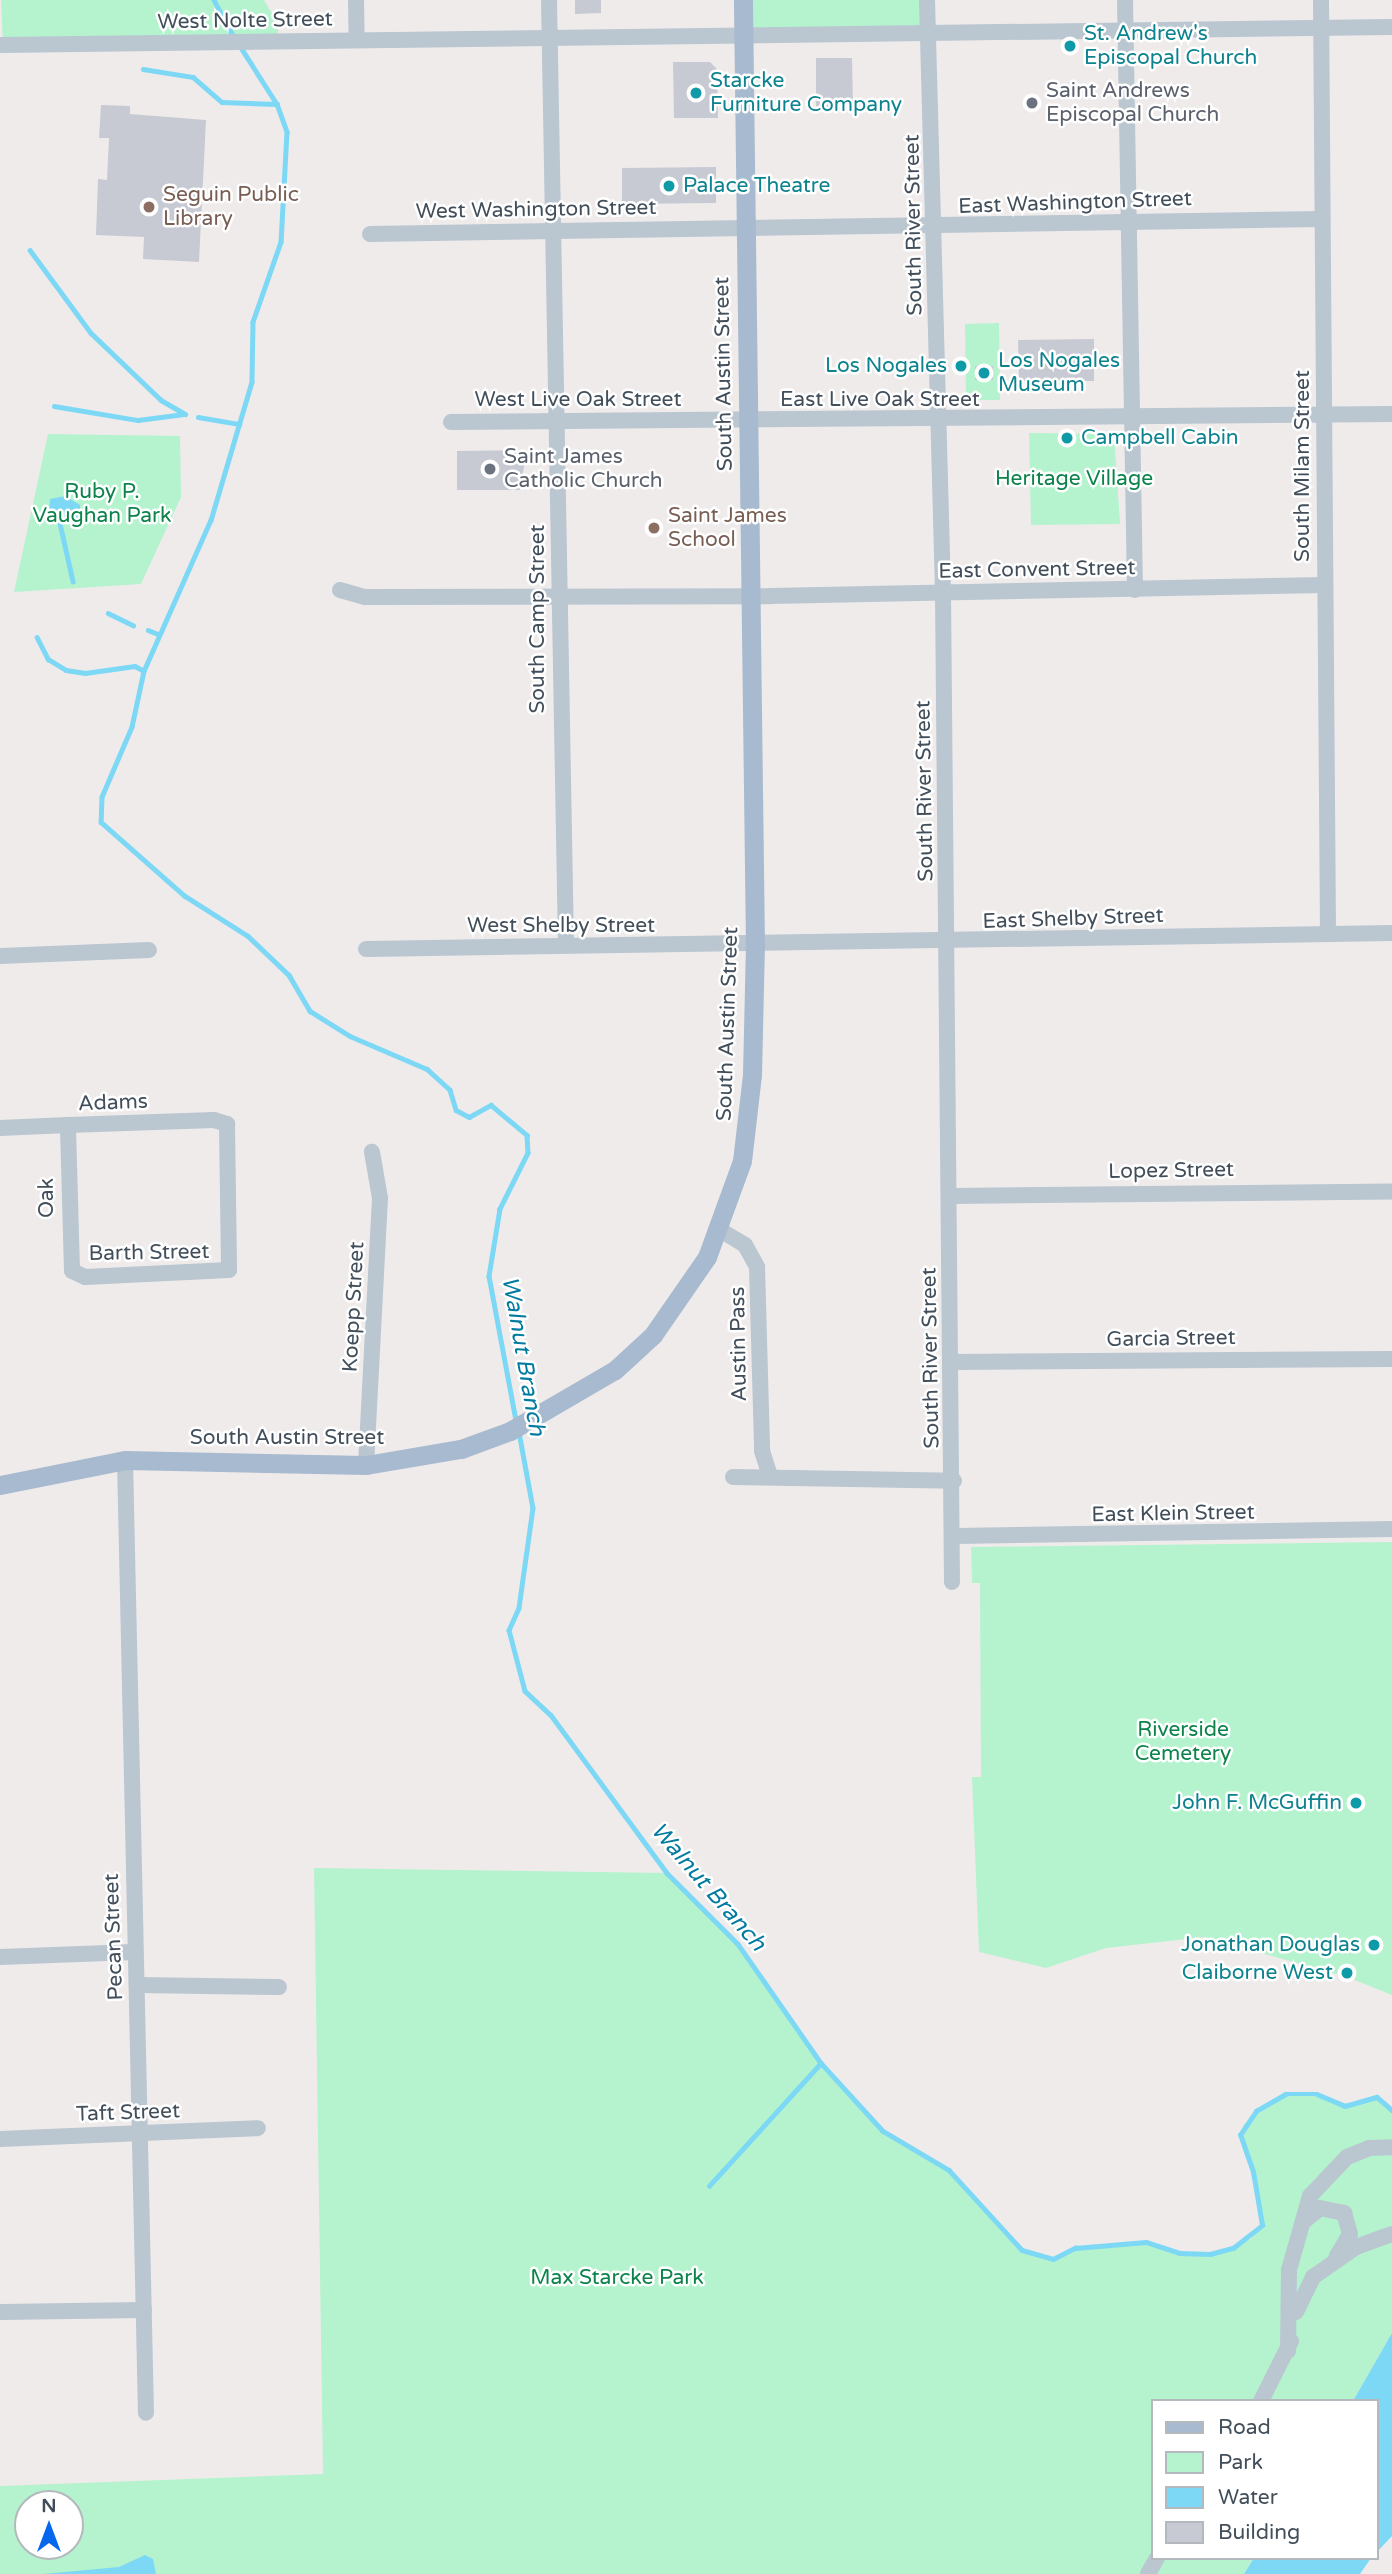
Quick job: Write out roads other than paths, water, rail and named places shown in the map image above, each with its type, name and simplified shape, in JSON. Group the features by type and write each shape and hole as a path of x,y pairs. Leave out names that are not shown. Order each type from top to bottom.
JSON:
{"main road":[{"name":"South Austin Street","path":"0,1485 125,1460 366,1465 436,1455 510,1431 615,1370 676,1304 720,1230 748,1122 755,946 746,421 743,0"}],"street":[{"path":"356,0 357,39"},
{"name":"South Camp Street","path":"549,0 566,944"},
{"name":"South River Street","path":"927,0 943,593 954,1481 952,1582"},
{"path":"1125,0 1135,590"},
{"name":"South Milam Street","path":"1321,0 1328,932"},
{"name":"West Nolte Street","path":"0,45 744,32 930,36 1125,34 1392,27"},
{"name":"East Washington Street","path":"745,228 935,228 1322,219"},
{"name":"West Washington Street","path":"370,233 745,228"},
{"name":"East Live Oak Street","path":"746,421 1132,419 1324,413 1392,414"},
{"name":"West Live Oak Street","path":"451,422 555,419 746,421"},
{"name":"East Convent Street","path":"340,590 365,597 559,597 1325,585"},
{"name":"East Shelby Street","path":"755,946 1328,932 1392,933"},
{"name":"West Shelby Street","path":"366,949 566,944 755,946"},
{"path":"0,956 149,950"},
{"name":"Adams","path":"0,1128 227,1124 229,1270"},
{"name":"Oak","path":"68,1125 72,1271"},
{"name":"Koepp Street","path":"366,1465 380,1198 372,1152"},
{"name":"Lopez Street","path":"951,1196 1392,1191"},
{"name":"Austin Pass","path":"720,1230 746,1245 757,1267 762,1451 770,1475"},
{"name":"Barth Street","path":"72,1271 85,1277 229,1270"},
{"name":"Garcia Street","path":"951,1362 1392,1359"},
{"name":"Pecan Street","path":"125,1460 146,2413"},
{"path":"733,1477 770,1475 793,1481 954,1481"},
{"name":"East Klein Street","path":"954,1536 1392,1529"},
{"path":"0,1957 134,1952"},
{"path":"137,1985 279,1987"},
{"name":"Taft Street","path":"0,2138 258,2128"},
{"path":"1288,2351 1289,2270 1310,2196 1334,2166 1360,2150 1392,2147"},
{"path":"1262,2399 1288,2351 1301,2295 1348,2242 1350,2226 1344,2213 1320,2208 1301,2225"},
{"path":"1328,2266 1356,2247 1392,2234"},
{"path":"0,2312 144,2309"}],"water":[{"path":"65,496 80,505 80,519 49,515 50,499"},
{"path":"1392,2333 1392,2536 1378,2551 1378,2399 1354,2399"},
{"path":"145,2555 153,2559 156,2574 43,2574 119,2567"},
{"path":"1253,2560 1370,2560 1360,2574 1244,2574"}],"waterway":[{"name":"Walnut Branch","path":"214,0 235,39"},
{"name":"Walnut Branch","path":"240,46 277,104 287,132 281,242 253,322 252,382 211,520 144,671 132,727 102,797 101,822 185,896 248,936 289,975 310,1011 350,1036 427,1069 450,1090 456,1110 469,1117 491,1105 527,1135 528,1153 500,1209 489,1276 516,1420"},
{"path":"143,69 193,77 222,102 277,104"},
{"path":"30,250 91,333 161,400 185,414"},
{"path":"54,406 138,420 184,414"},
{"path":"198,417 239,424"},
{"path":"59,519 73,581"},
{"path":"108,613 133,625"},
{"path":"148,630 158,634"},
{"path":"37,637 48,659 66,670 85,673 135,666 144,671"},
{"name":"Walnut Branch","path":"519,1432 533,1508 519,1608 509,1630 525,1691 551,1715 667,1873 738,1944 821,2063 883,2131 949,2170 1022,2250 1053,2259 1075,2248 1146,2242 1179,2253 1210,2254 1233,2248 1262,2225 1253,2172 1240,2135 1256,2111 1286,2094 1317,2094 1345,2106 1377,2097 1392,2110"},
{"path":"709,2186 821,2063"}],"place":[{"name":"St. Andrew's Episcopal Church","path":"1070,46"},
{"name":"Starcke Furniture Company","path":"696,93"},
{"name":"Saint Andrews Episcopal Church","path":"1032,103"},
{"name":"Palace Theatre","path":"669,186"},
{"name":"Seguin Public Library","path":"149,207"},
{"name":"Los Nogales","path":"961,366"},
{"name":"Los Nogales Museum","path":"984,373"},
{"name":"Campbell Cabin","path":"1067,438"},
{"name":"Saint James Catholic Church","path":"490,469"},
{"name":"Saint James School","path":"654,528"},
{"name":"John F. McGuffin","path":"1356,1803"},
{"name":"Jonathan Douglas","path":"1374,1945"},
{"name":"Claiborne West","path":"1347,1973"}],"park label":[{"name":"Heritage Village","path":"1074,479"},
{"name":"Ruby P. Vaughan Park","path":"102,504"},
{"name":"Riverside Cemetery","path":"1183,1742"},
{"name":"Max Starcke Park","path":"617,2278"}]}
